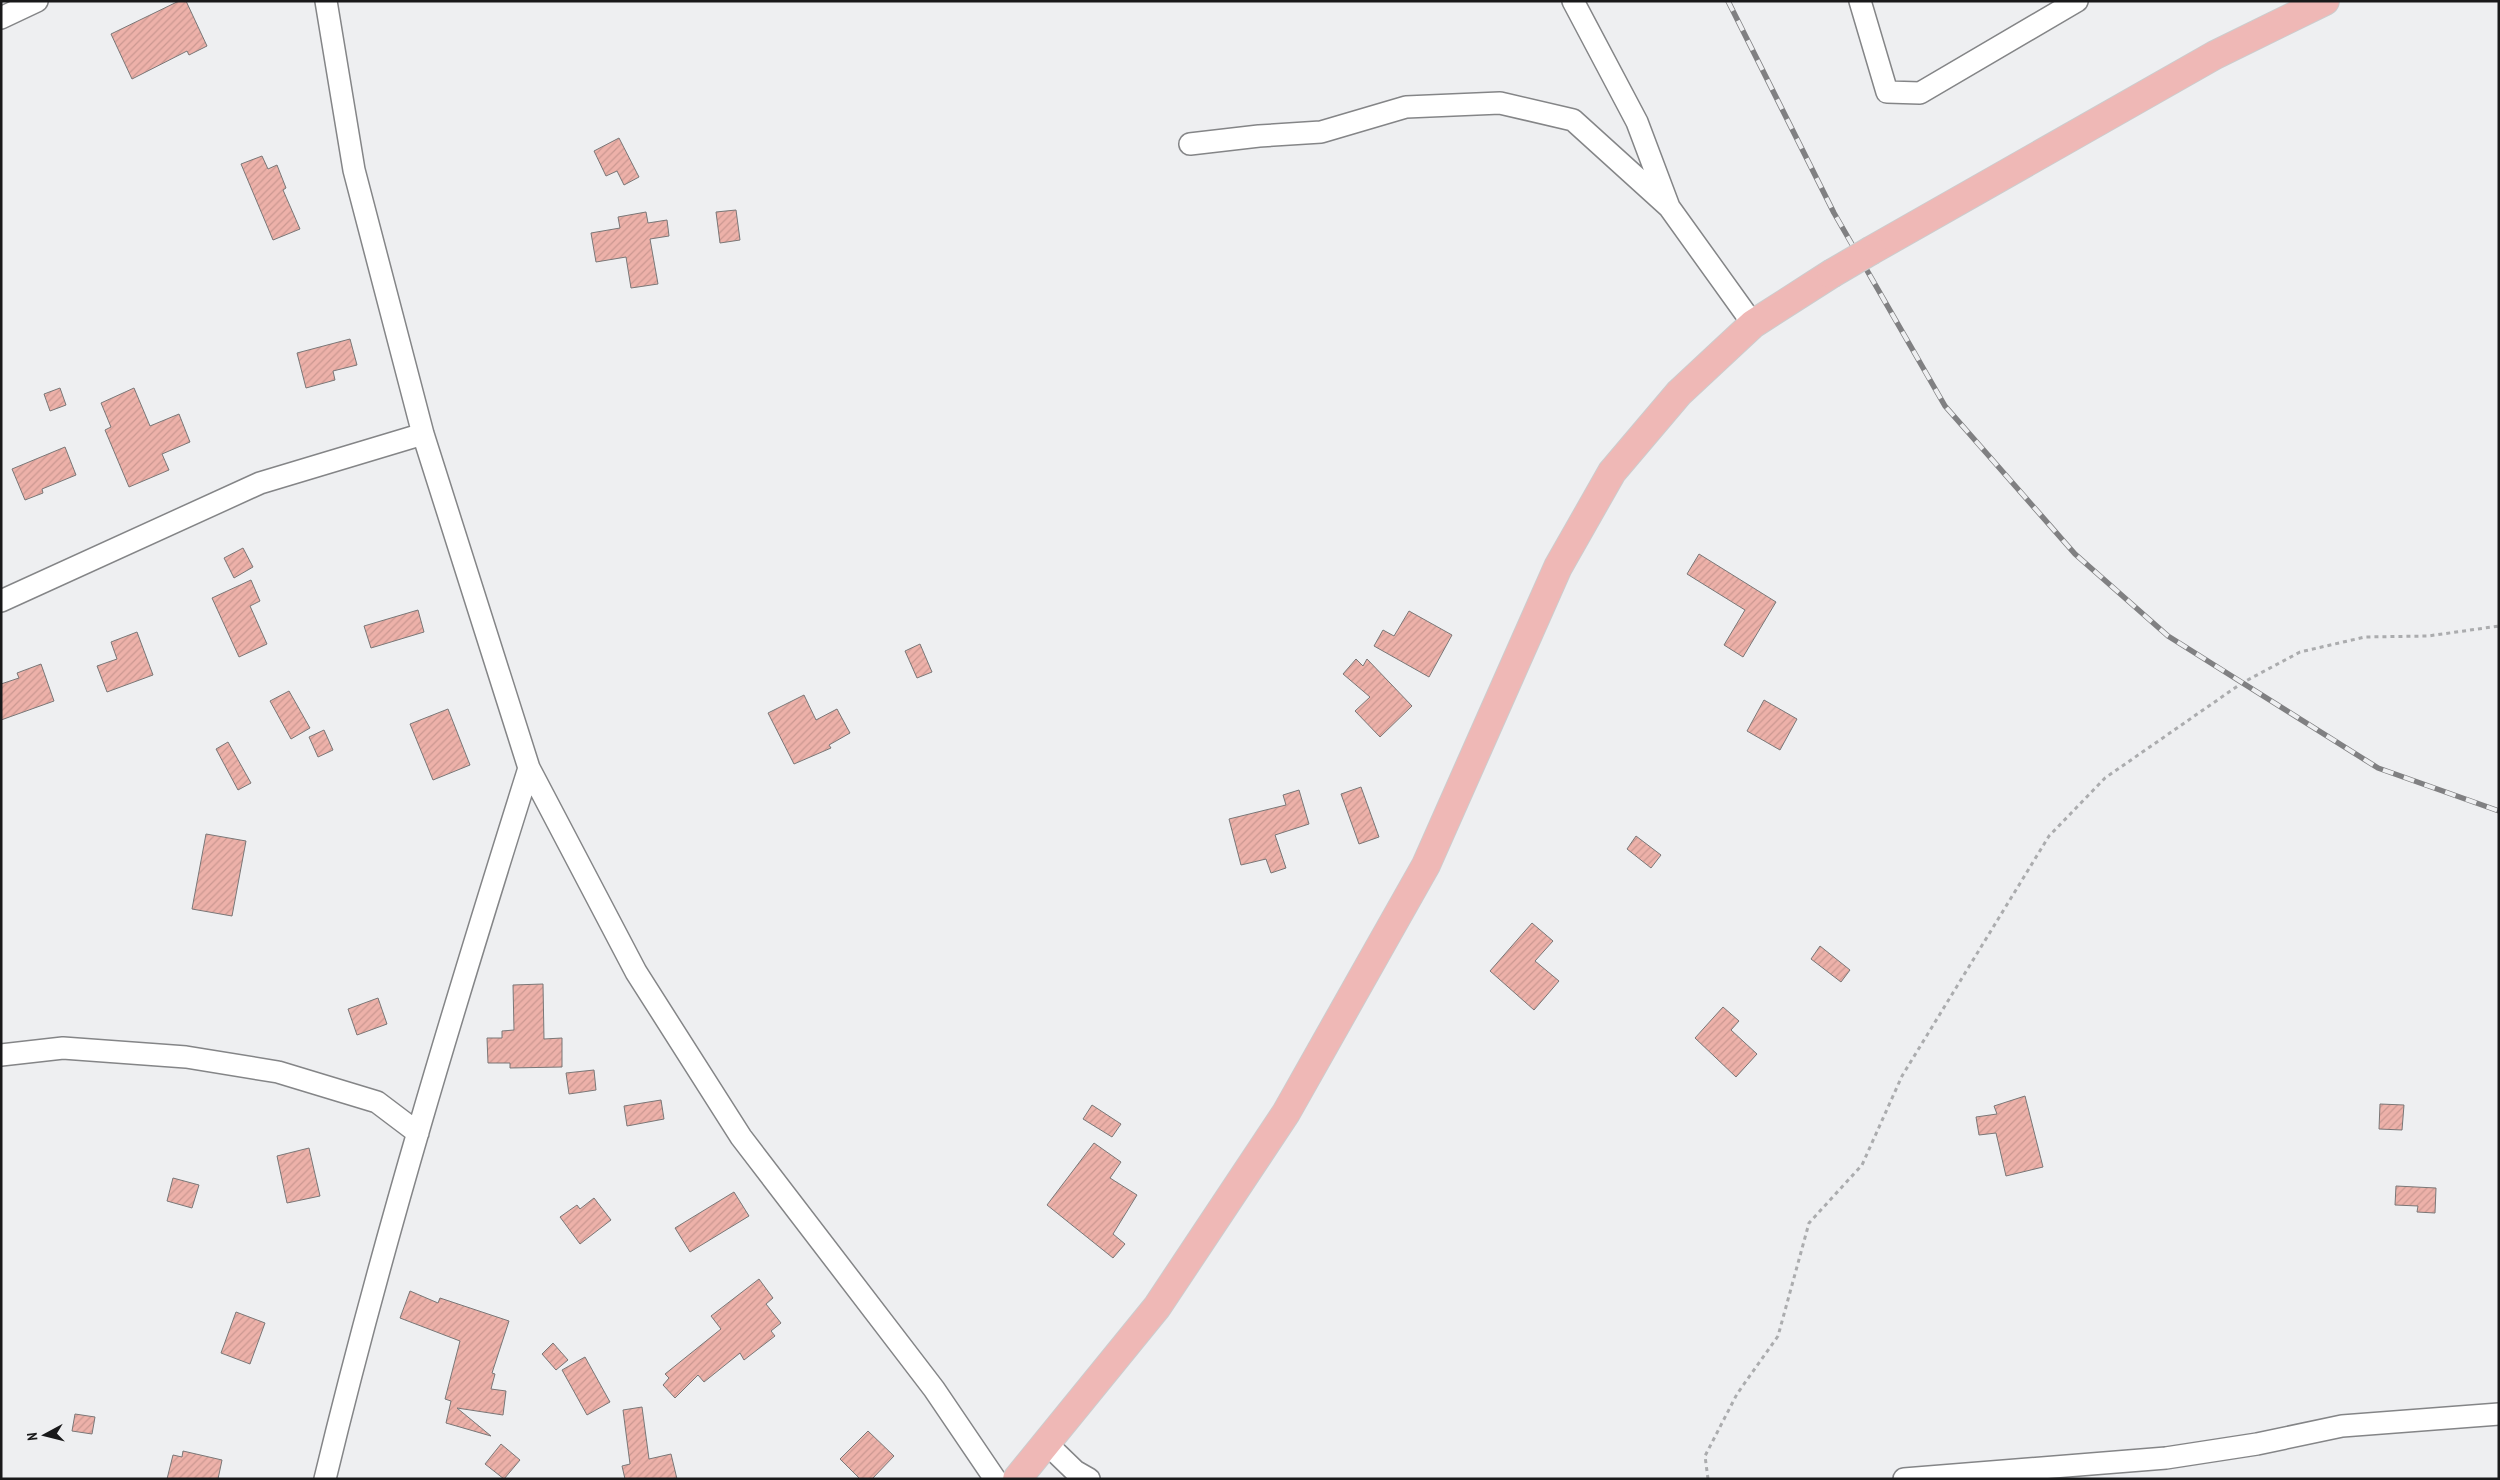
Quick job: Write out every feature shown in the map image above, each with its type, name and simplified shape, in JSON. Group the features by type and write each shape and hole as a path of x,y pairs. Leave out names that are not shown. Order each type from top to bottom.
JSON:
{"main road":[{"path":"1017,1479 1045,1442 1157,1307 1286,1113 1426,865 1558,567 1612,472 1679,393 1753,324 1831,274 2215,55 2325,1"}],"street":[{"path":"1,18 37,1"},
{"path":"326,1 354,170 423,434 529,768 636,972 741,1137 934,1389 995,1479"},
{"path":"1573,1 1637,122 1668,207"},
{"path":"1860,1 1887,92 1920,93 2077,1"},
{"path":"1190,144 1259,136 1321,132 1406,107 1500,103 1573,120 1668,207 1753,324"},
{"path":"1,601 260,483 423,434"},
{"path":"325,1479 348,1382 455,1001 529,768"},
{"path":"1,1055 72,1048 186,1057 278,1072 377,1102 418,1132"},
{"path":"1904,1479 2072,1472 2257,1444 2342,1426 2499,1414"},
{"path":"1045,1442 1075,1471 1089,1479"}],"path":[{"path":"1708,1479 1705,1456 1737,1394 1778,1336 1810,1223 1862,1165 1902,1076 2049,836 2105,778 2242,683 2300,652 2365,637 2428,636 2499,626"}],"building":[{"path":"179,1 186,1 207,46 189,55 187,51 132,79 111,34"},
{"path":"619,138 639,177 624,185 617,171 606,176 594,151"},
{"path":"262,156 268,169 277,165 286,188 283,190 300,229 273,240 241,164"},
{"path":"736,210 740,240 720,243 716,212"},
{"path":"646,212 648,223 667,220 669,236 650,239 658,284 631,288 626,257 596,262 591,233 620,228 618,217"},
{"path":"350,339 357,365 333,371 335,380 306,388 297,353"},
{"path":"60,388 66,405 50,411 44,394"},
{"path":"134,388 150,426 179,414 190,442 162,454 169,470 129,487 105,430 111,427 101,403"},
{"path":"65,447 76,475 42,489 43,493 25,500 12,469"},
{"path":"243,548 253,567 234,578 224,558"},
{"path":"1699,554 1776,602 1743,657 1724,645 1745,610 1687,574"},
{"path":"251,580 260,601 250,606 267,644 239,657 212,598"},
{"path":"418,610 424,632 371,648 364,626"},
{"path":"1409,611 1452,635 1429,677 1374,646 1383,630 1394,636"},
{"path":"137,632 153,675 107,692 97,666 117,659 111,642"},
{"path":"920,644 932,672 917,678 905,651"},
{"path":"1356,659 1363,666 1367,659 1412,706 1380,737 1355,711 1370,697 1343,674"},
{"path":"41,664 54,701 1,720 1,684 19,678 17,673"},
{"path":"289,691 310,728 291,739 270,701"},
{"path":"804,695 816,720 837,709 850,733 829,745 831,748 794,764 768,713"},
{"path":"1764,700 1797,719 1780,750 1747,731"},
{"path":"448,709 470,765 433,780 410,724"},
{"path":"324,730 333,750 318,757 309,737"},
{"path":"228,742 251,783 238,790 216,749"},
{"path":"1361,787 1379,837 1359,844 1341,794"},
{"path":"1299,790 1309,824 1275,835 1286,868 1271,873 1266,859 1241,865 1229,819 1286,805 1283,795"},
{"path":"206,834 246,841 232,916 192,909"},
{"path":"1636,836 1661,855 1651,868 1627,849"},
{"path":"1532,923 1553,941 1535,961 1559,981 1534,1010 1490,971"},
{"path":"1820,946 1850,970 1841,982 1811,959"},
{"path":"543,984 544,1039 562,1038 562,1067 510,1068 510,1063 488,1063 487,1038 502,1038 502,1031 514,1030 513,985"},
{"path":"378,998 387,1024 357,1035 348,1009"},
{"path":"1723,1007 1739,1021 1731,1030 1757,1054 1736,1077 1695,1038"},
{"path":"594,1070 596,1090 569,1094 566,1073"},
{"path":"2025,1096 2043,1167 2006,1176 1996,1133 1979,1135 1976,1117 1997,1114 1994,1106"},
{"path":"661,1100 664,1119 627,1126 624,1106"},
{"path":"2380,1104 2404,1105 2402,1130 2379,1129"},
{"path":"1092,1105 1121,1124 1112,1137 1083,1119"},
{"path":"1094,1143 1121,1162 1110,1178 1137,1195 1113,1234 1125,1244 1113,1258 1047,1205"},
{"path":"309,1148 320,1196 287,1203 277,1156"},
{"path":"173,1178 199,1185 192,1208 167,1201"},
{"path":"2396,1186 2436,1188 2435,1213 2417,1212 2418,1206 2395,1205"},
{"path":"734,1192 749,1216 690,1252 675,1228"},
{"path":"594,1198 611,1220 580,1244 560,1217 577,1205 580,1209"},
{"path":"759,1279 773,1298 766,1304 781,1323 771,1331 775,1336 744,1360 740,1353 704,1382 698,1375 675,1398 663,1385 669,1378 665,1374 721,1329 711,1316"},
{"path":"410,1291 438,1303 440,1298 509,1321 492,1373 495,1374 491,1389 506,1391 503,1415 457,1408 491,1436 446,1423 451,1401 445,1399 460,1341 400,1318"},
{"path":"236,1312 265,1323 250,1364 221,1353"},
{"path":"553,1343 568,1360 556,1370 542,1354"},
{"path":"585,1357 610,1402 587,1415 562,1370"},
{"path":"642,1407 649,1459 671,1454 677,1479 625,1479 622,1466 630,1464 623,1410"},
{"path":"75,1414 95,1417 92,1434 72,1431"},
{"path":"868,1431 894,1456 872,1479 860,1479 840,1459"},
{"path":"501,1444 520,1460 504,1479 485,1464"},
{"path":"183,1451 222,1460 218,1479 167,1479 173,1455 182,1457"}],"railway":[{"path":"1728,1 1834,213 1945,406 2075,554 2168,636 2378,768 2499,811"}]}
